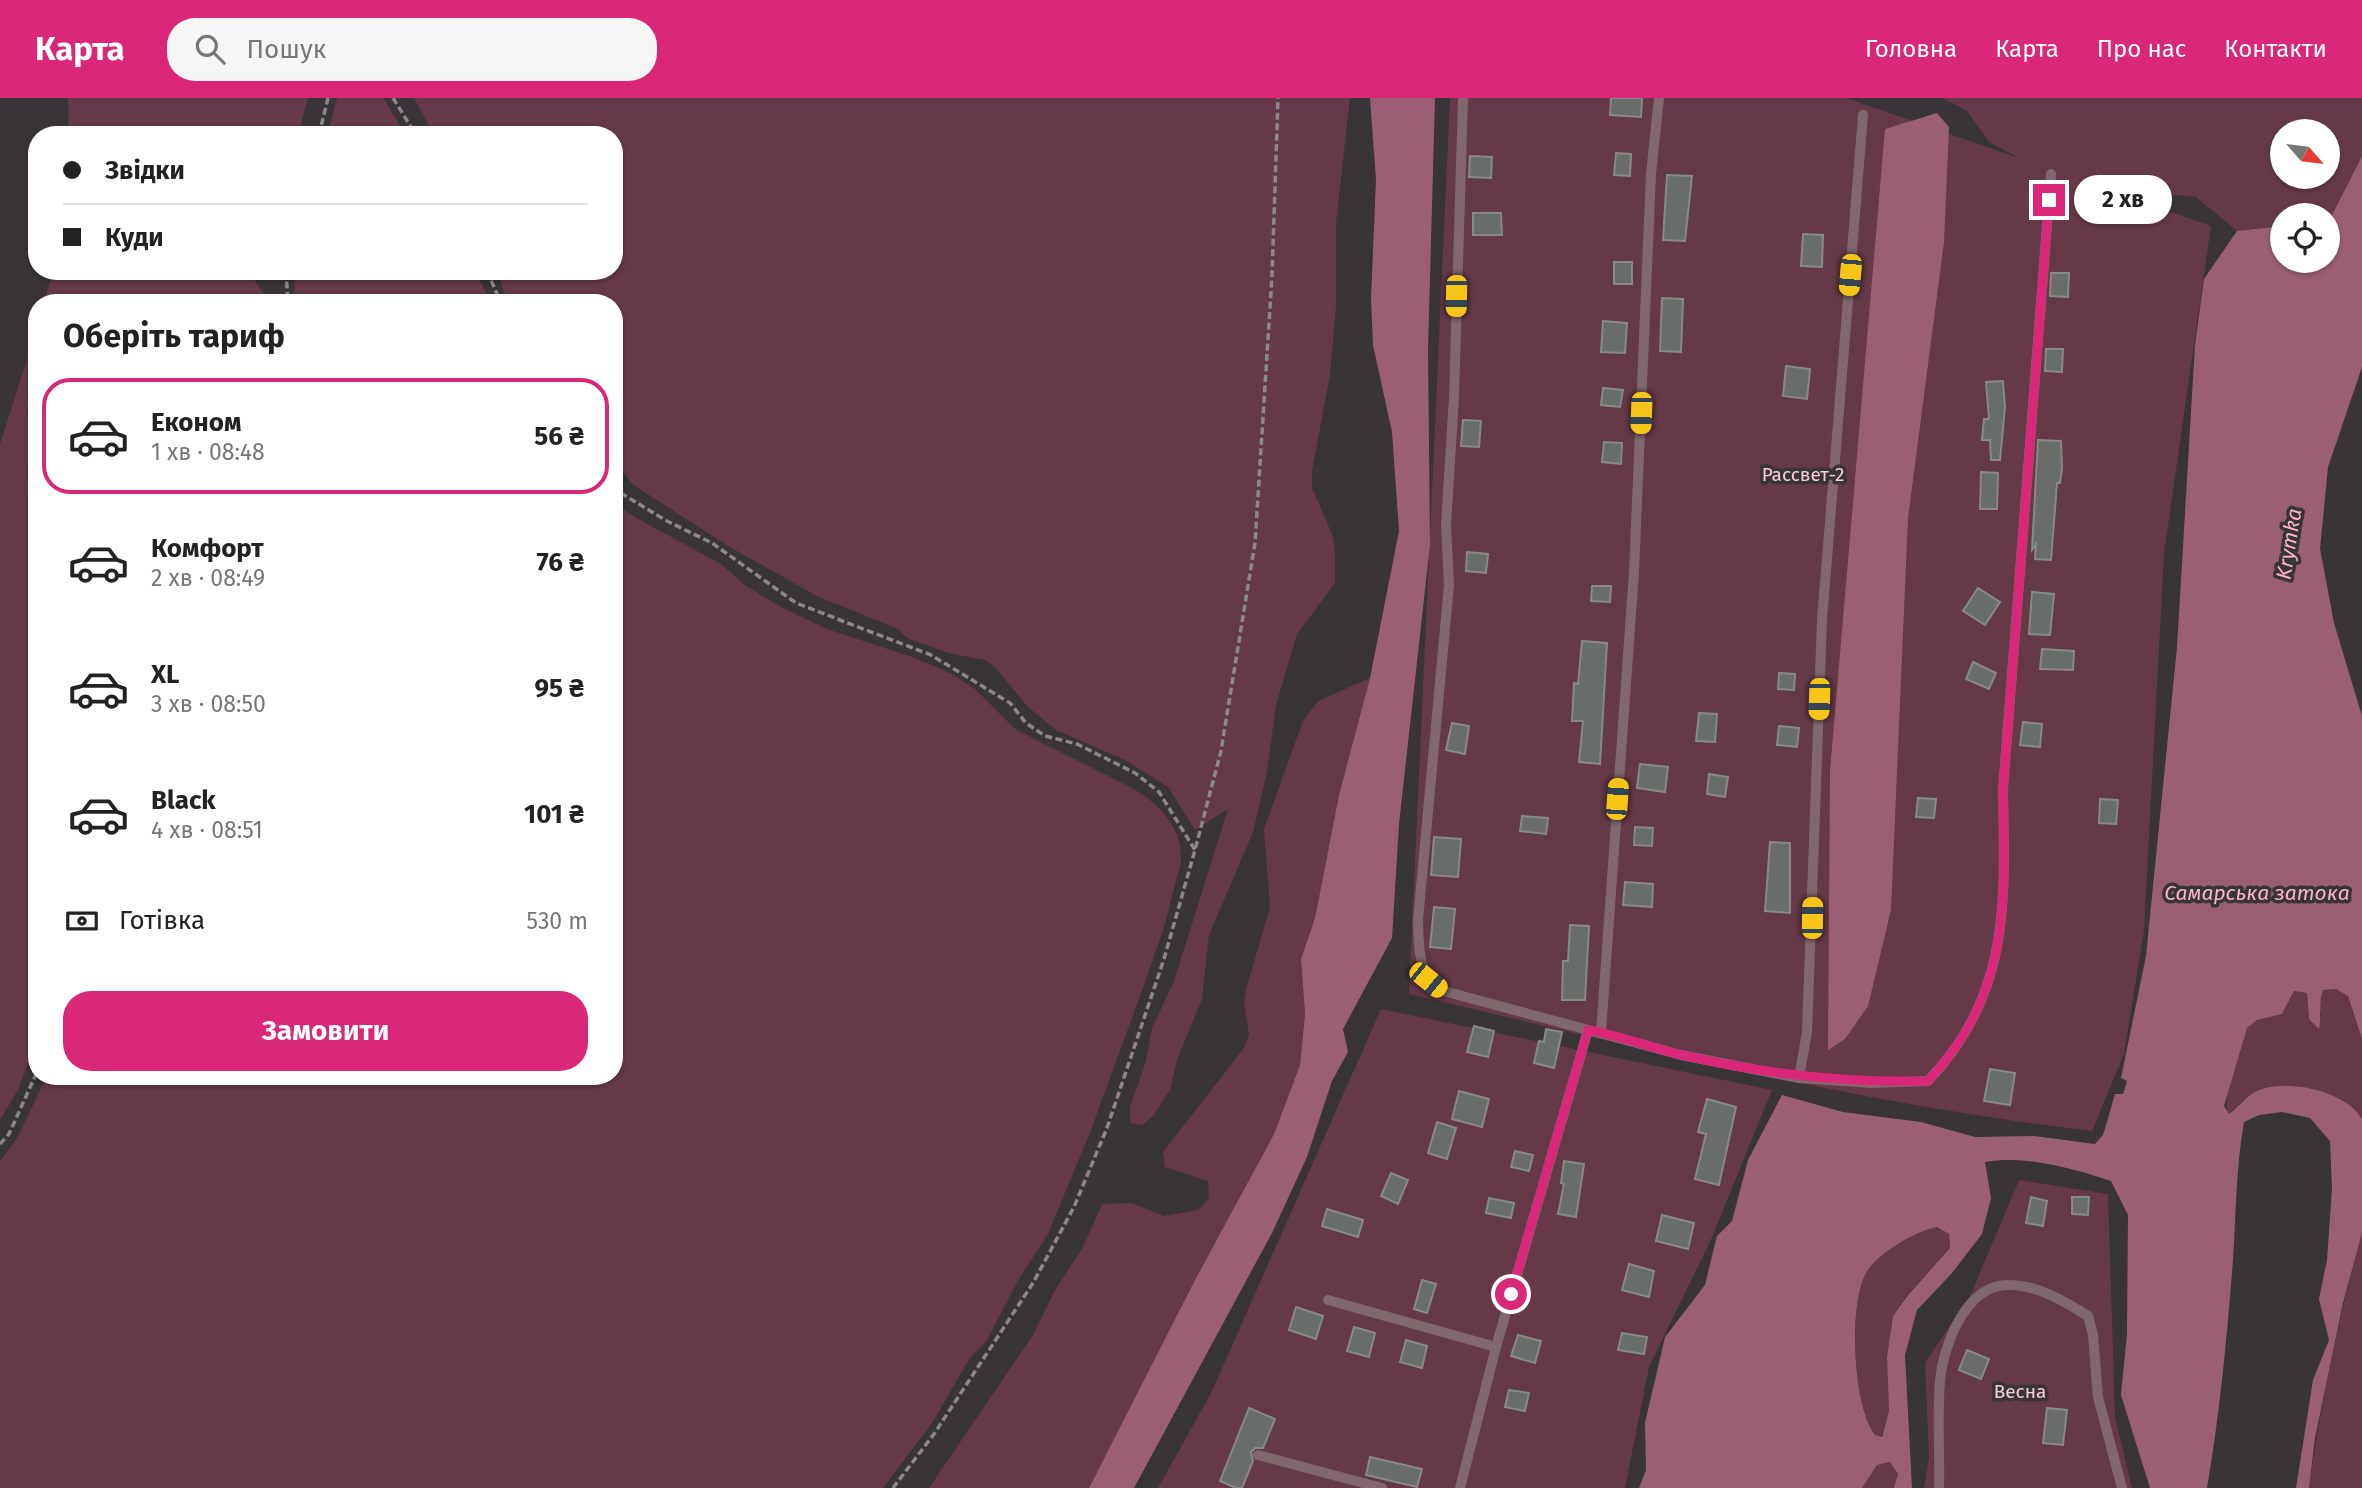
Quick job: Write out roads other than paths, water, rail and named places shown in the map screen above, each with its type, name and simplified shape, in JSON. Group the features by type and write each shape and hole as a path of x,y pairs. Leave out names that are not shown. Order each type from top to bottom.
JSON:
{"lane":[{"path":"1463,98 1454,397 1446,525 1450,586 1418,920 1420,960 1428,980 1440,990 1681,1055 1799,1078 1872,1083 1928,1081 1954,1054 1974,1022 1990,984 1999,944 2004,844 2003,789 2051,174"},
{"path":"1601,1032 1634,572 1650,188 1659,98"},
{"path":"1799,1078 1808,1019 1822,620 1863,115"},
{"path":"1460,1488 1496,1347 1588,1030"},
{"path":"1940,1488 1940,1378 1947,1347 1960,1313 1982,1295 2006,1284 2060,1298 2088,1316 2093,1335 2098,1397 2122,1488"},
{"path":"1328,1300 1496,1347"},
{"path":"1258,1455 1382,1488"}],"water":[{"path":"1370,98 1435,98 1428,349 1430,545 1399,824 1392,938 1343,1029 1348,1052 1332,1081 1307,1157 1272,1233 1134,1488 1089,1488 1196,1278 1274,1134 1300,1065 1305,1014 1301,959 1315,918 1339,795 1370,678 1399,531 1392,432 1373,345 1371,299 1376,180"},
{"path":"1937,113 1949,127 1944,242 1908,518 1891,910 1868,1006 1845,1039 1828,1050 1830,771 1885,129"},
{"name":"Самарська затока","path":"2362,156 2362,367 2328,467 2320,549 2334,623 2362,716 2362,1039 2348,996 2336,989 2323,990 2319,1029 2309,1019 2307,993 2294,991 2282,1014 2257,1020 2247,1028 2224,1106 2229,1114 2253,1093 2265,1088 2296,1086 2343,1100 2362,1119 2362,1233 2343,1303 2315,1438 2309,1488 2296,1488 2313,1380 2329,1340 2319,1299 2327,1260 2332,1188 2330,1141 2310,1118 2282,1112 2259,1115 2244,1122 2226,1346 2207,1488 2150,1488 2121,1395 2127,1334 2128,1215 2111,1181 2065,1167 2001,1160 1985,1162 1991,1198 1982,1234 1952,1273 1917,1310 1905,1355 1912,1488 1894,1488 1898,1474 1890,1462 1877,1465 1862,1488 1639,1488 1646,1470 1645,1423 1665,1337 1705,1285 1717,1236 1732,1221 1748,1160 1782,1095 1843,1112 1921,1122 1975,1137 2034,1136 2095,1144 2103,1135 2115,1094 2123,1094 2127,1081 2121,1078 2146,956 2177,647 2195,345 2204,279 2237,231 2270,227 2270,273 2340,273 2338,203","holes":["1937,1227 1949,1234 1950,1248 1893,1316 1887,1357 1889,1411 1882,1437 1875,1435 1862,1403 1856,1356 1857,1308 1866,1273 1878,1258 1897,1244 1928,1229"]}],"park label":[{"name":"Рассвет-2","path":"1803,474"},
{"name":"Весна","path":"2020,1391"}],"water label":[{"name":"Krymka","path":"2289,544"}]}
